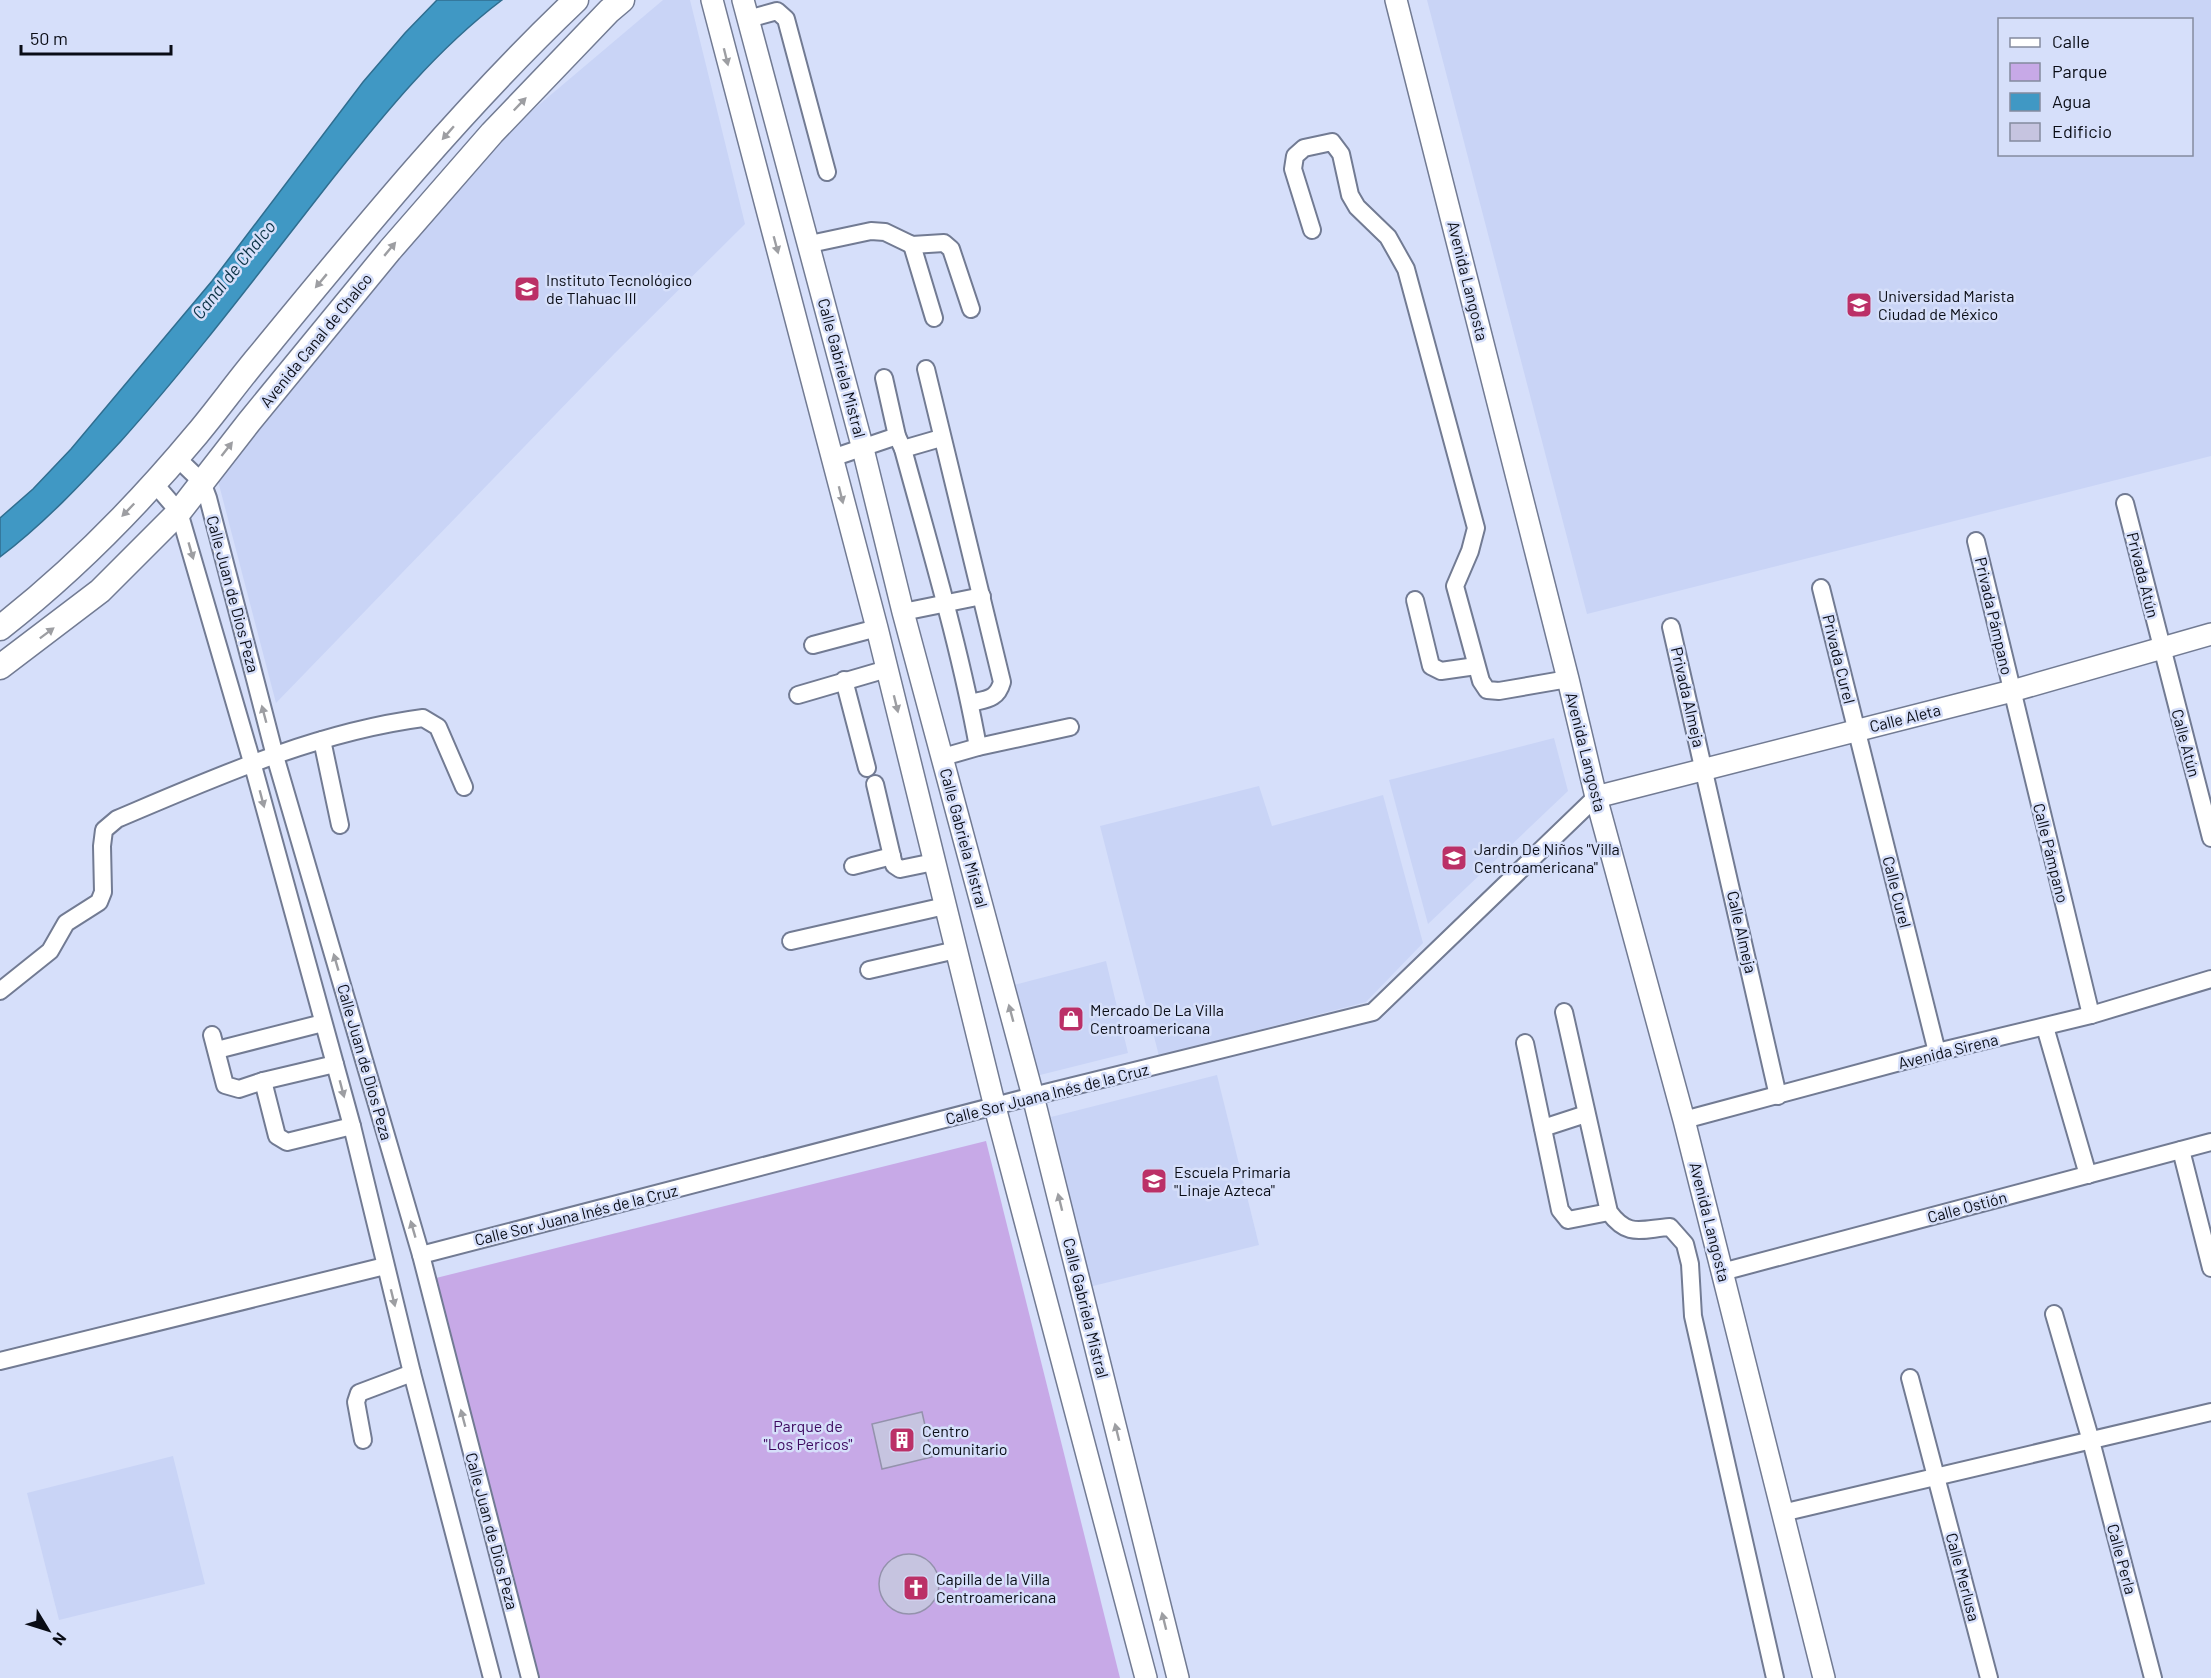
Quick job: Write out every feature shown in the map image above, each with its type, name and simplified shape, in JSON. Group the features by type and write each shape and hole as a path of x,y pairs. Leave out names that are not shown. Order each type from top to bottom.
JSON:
{"main road":[{"name":"Avenida Canal de Chalco","path":"0,628 44,594 66,573 177,458 375,216 469,110 576,0"},
{"name":"Avenida Canal de Chalco","path":"0,667 100,591 179,512 390,249 492,133 622,0"}],"street":[{"name":"Calle Gabriela Mistral","path":"712,0 877,628 995,1107 1146,1678"},
{"name":"Avenida Langosta","path":"1396,0 1596,797 1684,1120 1824,1678"},
{"path":"746,9 777,5 786,19 826,172"},
{"name":"Calle Gabriela Mistral","path":"746,9 810,244 903,612 1034,1096 1178,1678"},
{"path":"1312,230 1293,169 1295,156 1304,148 1332,142 1341,154 1350,195 1357,207 1388,237 1406,269 1476,528 1470,551 1455,586 1480,681 1487,690 1499,691 1568,679"},
{"path":"810,244 871,231 885,232 912,245 944,243 951,249 971,309"},
{"path":"912,245 934,318"},
{"path":"926,369 1002,682 999,692 994,697 970,703"},
{"path":"884,378 945,603 970,703 978,747"},
{"path":"832,458 863,449 941,438"},
{"path":"177,458 202,482"},
{"name":"Calle Juan de Dios Peza","path":"202,482 275,756 421,1256 530,1678"},
{"name":"Calle Juan de Dios Peza","path":"154,483 179,512 252,762 352,1126 412,1373 492,1678"},
{"name":"Privada Atún","path":"2125,503 2161,647"},
{"name":"Privada Pámpano","path":"1976,541 2012,691"},
{"name":"Privada Curel","path":"1821,588 1857,731"},
{"path":"903,612 982,596"},
{"path":"1415,600 1431,666 1441,671 1476,666"},
{"name":"Privada Almeja","path":"1671,627 1705,768"},
{"path":"813,645 877,628"},
{"name":"Calle Aleta","path":"1596,797 2012,691 2211,634"},
{"name":"Calle Atún","path":"2161,647 2211,838"},
{"path":"798,695 887,669"},
{"path":"844,680 894,865 900,868 934,862"},
{"name":"Calle Pámpano","path":"2012,691 2091,1015"},
{"path":"0,992 50,951 66,923 99,902 104,892 102,846 104,830 117,819 252,762 322,740 423,718 438,727 464,787"},
{"path":"943,757 1070,727"},
{"name":"Calle Curel","path":"1857,731 1937,1052"},
{"path":"322,740 340,825"},
{"name":"Calle Almeja","path":"1705,768 1778,1095"},
{"name":"Calle Sor Juana Inés de la Cruz","path":"421,1256 1034,1096 1373,1012 1596,797"},
{"path":"853,866 892,856"},
{"path":"791,941 945,906"},
{"path":"869,970 956,950"},
{"name":"Avenida Sirena","path":"1684,1120 1937,1052 2091,1015 2211,979"},
{"path":"1563,1012 1609,1212 1618,1225 1630,1230 1670,1227 1685,1244 1690,1264 1693,1316 1775,1678"},
{"path":"323,1023 214,1043 225,1085 239,1089 335,1064"},
{"path":"2046,1027 2088,1175"},
{"path":"1525,1043 1560,1210 1568,1220 1609,1212"},
{"path":"263,1081 277,1136 287,1142 352,1126"},
{"path":"1543,1128 1586,1114"},
{"name":"Calle Ostión","path":"1722,1272 2211,1142"},
{"path":"2181,1150 2211,1269"},
{"path":"0,1361 385,1266"},
{"name":"Calle Perla","path":"2054,1314 2091,1441 2153,1678"},
{"path":"363,1440 356,1402 359,1393 412,1373"},
{"name":"Calle Merlusa","path":"1910,1378 1989,1678"},
{"path":"1782,1513 2211,1412"}],"shaded area":[{"name":"Instituto Tecnológico de Tlahuac III","path":"663,0 690,0 745,224 615,353 276,703 217,477 501,137"},
{"name":"Universidad Marista Ciudad de México","path":"1427,0 2211,0 2211,456 1587,614"},
{"name":"Jardin De Niños \"Villa Centroamericana\"","path":"1554,738 1568,791 1428,924 1389,780"},
{"path":"1259,786 1272,826 1383,795 1423,943 1366,1002 1159,1056 1100,826"},
{"name":"Mercado De La Villa Centroamericana","path":"1106,961 1128,1053 1036,1076 1014,985"},
{"name":"Escuela Primaria \"Linaje Azteca\"","path":"1217,1075 1259,1245 1089,1287 1051,1117"},
{"path":"173,1456 205,1584 59,1620 27,1493"}],"green space":[{"name":"Parque de \"Los Pericos\"","path":"986,1141 1120,1678 530,1678 428,1280"}],"water":[{"name":"Canal de Chalco","path":"437,0 502,0 433,61 392,106 203,344 121,441 48,516 0,557 0,518 33,489 71,449 212,281 363,82"}],"building":[{"name":"Centro Comunitario","path":"922,1412 932,1457 882,1469 872,1424"},
{"path":"909,1554 926,1559 934,1567 939,1584 934,1601 926,1609 909,1614 892,1609 884,1601 879,1584 884,1567 892,1559"}],"place":[{"name":"Instituto Tecnológico de Tlahuac III","path":"527,289"},
{"name":"Universidad Marista Ciudad de México","path":"1859,305"},
{"name":"Jardin De Niños \"Villa Centroamericana\"","path":"1454,858"},
{"name":"Mercado De La Villa Centroamericana","path":"1071,1019"},
{"name":"Escuela Primaria \"Linaje Azteca\"","path":"1154,1181"},
{"name":"Centro Comunitario","path":"902,1440"},
{"name":"Capilla de la Villa Centroamericana","path":"916,1588"}]}
